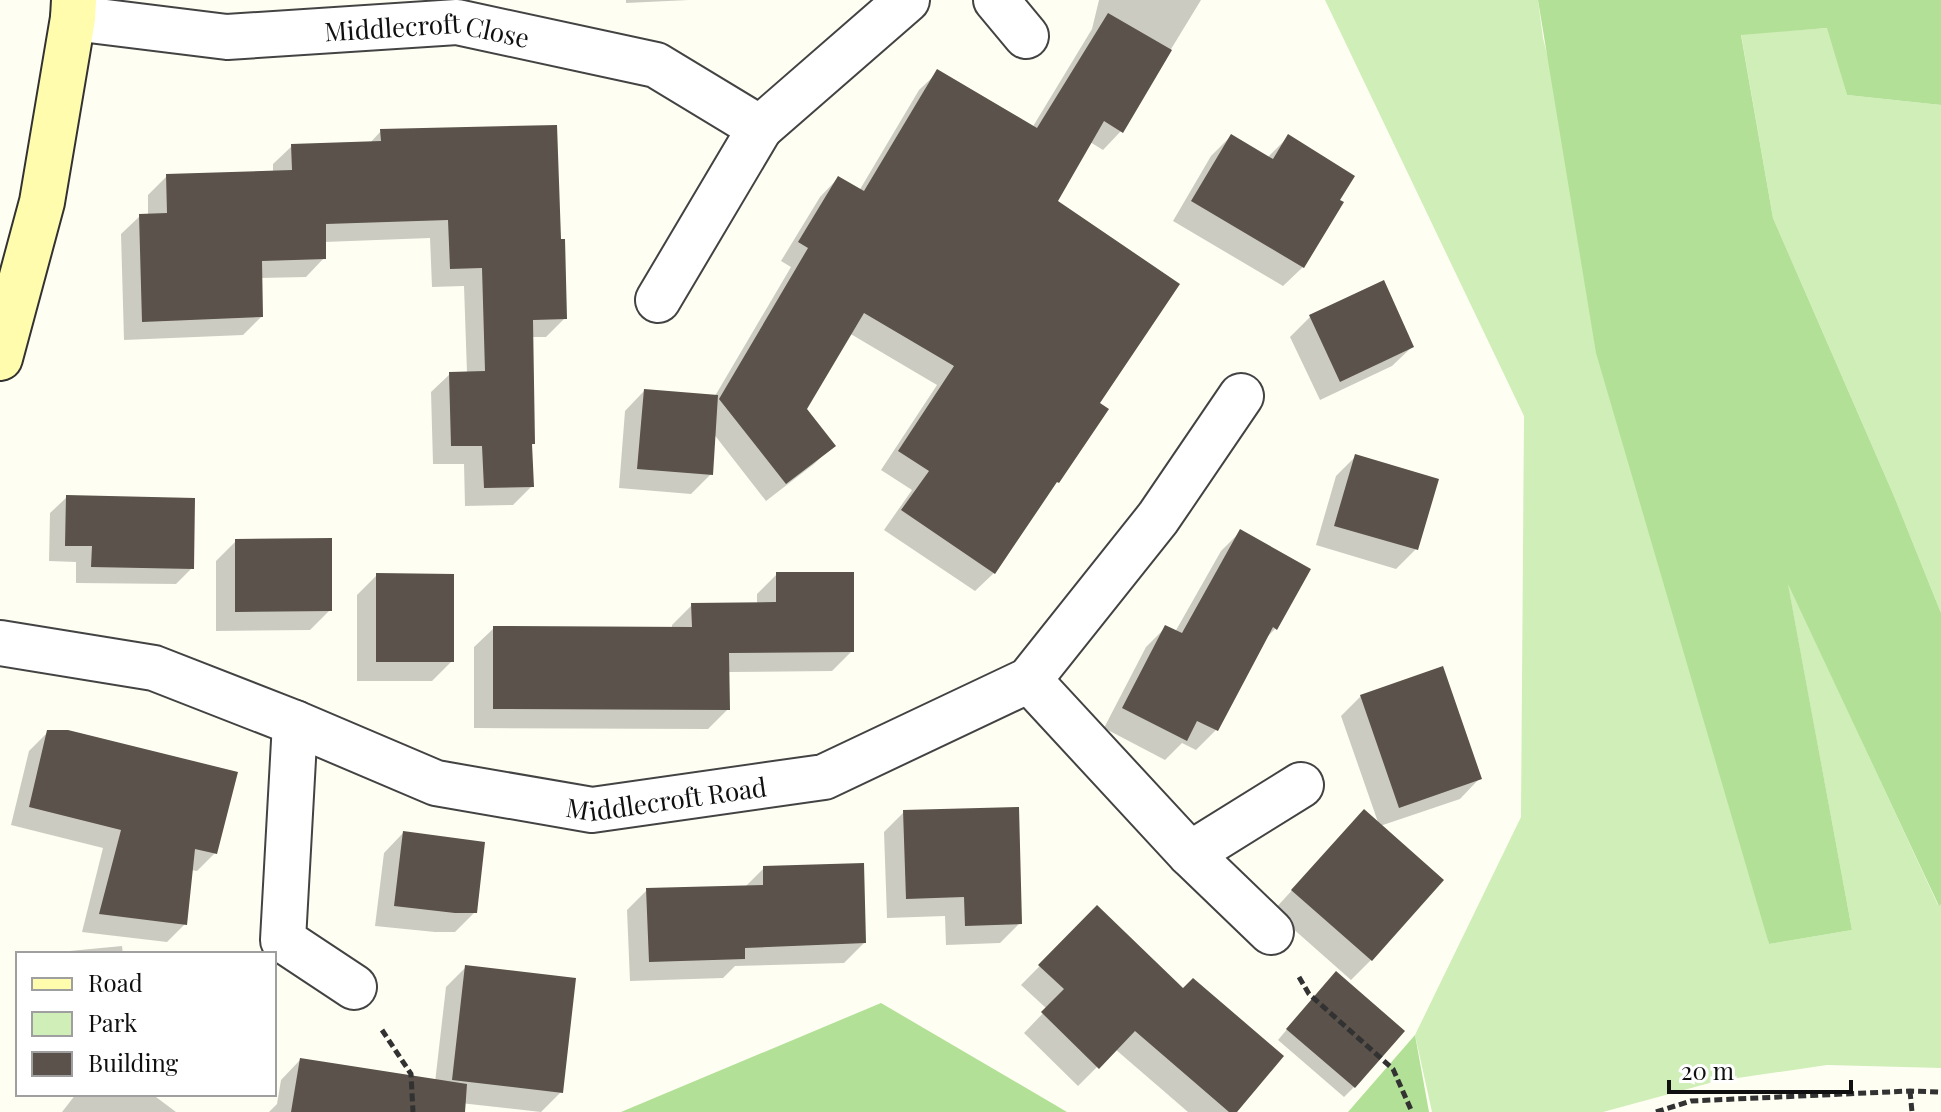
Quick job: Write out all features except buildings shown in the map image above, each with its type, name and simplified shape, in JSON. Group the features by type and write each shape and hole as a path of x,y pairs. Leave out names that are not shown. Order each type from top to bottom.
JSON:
{"street":[{"path":"658,300 760,128 907,0"},
{"path":"996,0 1026,36"},
{"path":"0,358 42,202 73,9"},
{"name":"Middlecroft Close","path":"73,9 227,37 457,22 656,65 760,128"},
{"name":"Middlecroft Road","path":"0,643 154,668 436,783 592,810 824,777 1029,680 1158,518 1241,396"},
{"path":"1029,680 1190,854 1271,932"},
{"path":"295,723 273,947 354,987"},
{"path":"1190,854 1301,785"}],"path":[{"path":"1271,932 1309,994 1393,1069 1412,1112"},
{"path":"354,987 411,1074 413,1112"},
{"path":"1910,1091 1912,1112"},
{"path":"1656,1112 1691,1101 1941,1092"}],"green space":[{"path":"1325,0 1538,0 1543,38 1769,944 1852,930 1787,580 1938,905 1941,904 1941,1068 1827,1065 1717,1081 1603,1112 1432,1112 1415,1035 1521,817 1524,416"},
{"path":"1538,0 1941,0 1941,105 1847,95 1827,28 1741,35 1773,218 1894,496 1941,613 1939,906 1788,584 1852,930 1769,944 1596,353"},
{"path":"1828,28 1847,95 1941,105 1941,613 1894,496 1773,218 1741,34"},
{"path":"881,1003 1067,1112 621,1112"},
{"path":"1415,1035 1429,1112 1348,1112"}]}
